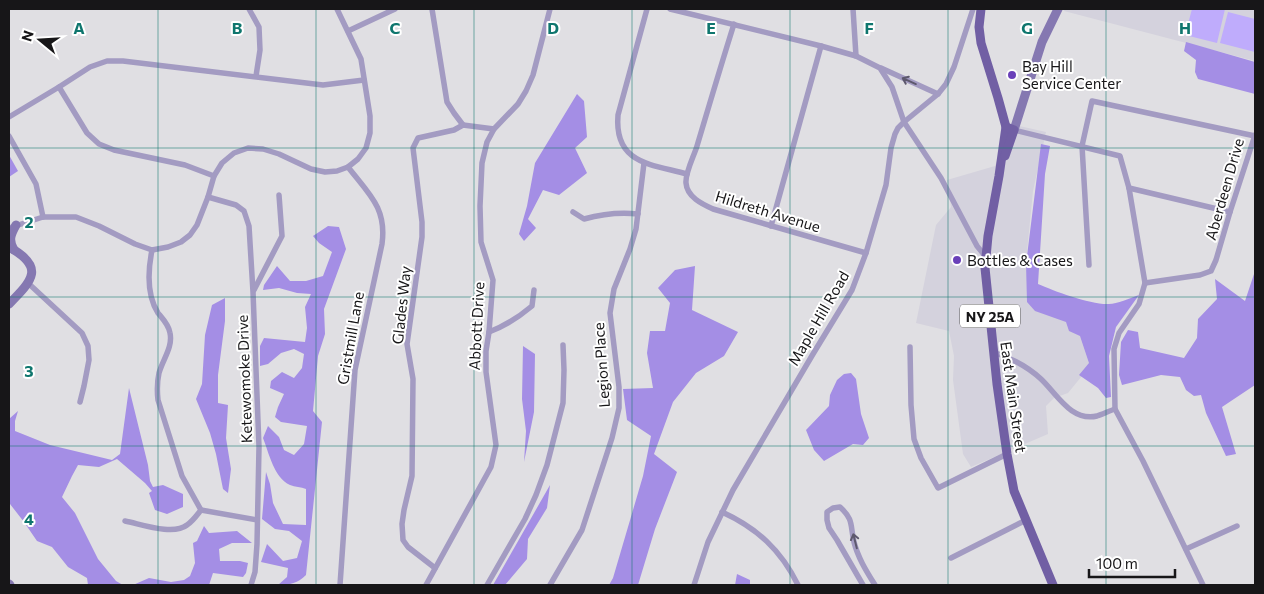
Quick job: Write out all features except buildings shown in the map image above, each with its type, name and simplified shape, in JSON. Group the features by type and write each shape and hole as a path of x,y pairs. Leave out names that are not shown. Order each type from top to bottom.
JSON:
{"main road":[{"name":"East Main Street","path":"981,9 979,27 981,43 998,98 1010,128 999,176 986,257 985,279 993,352 1014,491 1053,585"},
{"path":"1010,128 1042,42 1058,9"},
{"path":"9,304 28,283 32,273 31,265 23,256 11,248 11,227"}],"street":[{"path":"249,9 259,27 260,50 256,76"},
{"path":"11,227 44,218 76,217 152,250 181,242 190,235 197,225 214,176 222,163 234,153 248,148 264,149 280,154 311,169 326,172 348,168 366,148 370,133 370,116 361,59 337,9"},
{"path":"348,31 395,9"},
{"path":"432,9 447,102 464,125"},
{"name":"Abbott Drive","path":"426,585 491,467 494,456 496,445 486,372 486,351 493,280 481,242 482,163 487,142 494,129 518,104 533,76 550,9"},
{"path":"647,9 618,115 618,132 624,148 636,159 644,163 687,174 734,24"},
{"path":"670,9 856,56 938,94"},
{"path":"853,9 856,56"},
{"name":"Maple Hill Road","path":"694,585 708,542 733,490 852,290 866,253 886,185 891,148 895,134 904,122 938,94 946,84 951,75 973,9"},
{"path":"771,226 821,46"},
{"path":"9,117 59,88 90,67 107,61 124,61 323,85 364,80"},
{"path":"880,68 892,86 904,122 941,178 977,246 986,257"},
{"path":"59,88 87,133 99,144 114,150 185,165 214,176"},
{"name":"Aberdeen Drive","path":"1082,146 1092,101 1255,135 1211,271 1200,275 1145,283"},
{"name":"Glades Way","path":"435,568 408,547 403,540 402,524 412,476 413,379 407,344 422,237 422,222 413,148 418,138 454,130 464,125 494,129"},
{"path":"1010,128 1120,156 1129,188 1145,283 1139,304 1119,333 1114,349 1115,409 1143,461 1203,585"},
{"path":"9,136 36,184 44,218"},
{"path":"1082,146 1089,265"},
{"name":"Legion Place","path":"550,585 582,530 612,438 619,408 619,388 610,313 614,289 636,229 644,163"},
{"name":"Gristmill Lane","path":"340,585 355,370 382,244 383,229 380,214 373,199 348,168"},
{"name":"Hildreth Avenue","path":"687,174 686,183 689,192 703,205 712,209 866,253"},
{"path":"1129,188 1230,212"},
{"path":"253,292 282,236 279,195"},
{"name":"Ketewomoke Drive","path":"208,197 236,204 244,211 249,226 259,447 257,544 255,572 251,585"},
{"path":"572,212 584,219 600,214 621,212 638,214"},
{"path":"152,250 149,264 151,297 170,331 171,343 159,372 158,400 182,476 201,510"},
{"path":"28,283 82,333 85,339 88,346 89,360 80,402"},
{"path":"489,332 522,315 532,306 534,290"},
{"path":"487,585 525,519 547,465 563,403 563,345"},
{"path":"910,346 914,439 938,488 1007,454"},
{"path":"993,352 1013,359 1028,368 1071,411 1084,416 1096,416 1115,409"},
{"path":"863,585 838,540 829,528 827,512 833,508 840,507 848,514 852,522 854,543 863,566 875,585"},
{"path":"201,510 257,520"},
{"path":"125,521 160,529 177,529 188,525 201,510"},
{"path":"722,512 738,519 768,541 784,560 798,585"},
{"path":"951,558 1026,520"},
{"path":"1186,549 1237,526"}],"shaded area":[{"path":"1065,9 1255,9 1255,61 1064,11"},
{"path":"1192,9 1225,9 1217,43 1185,35"},
{"path":"1228,12 1255,19 1255,52 1220,43"},
{"path":"1186,42 1255,62 1255,94 1198,79 1195,72 1196,60 1184,51"},
{"path":"577,94 584,101 587,137 575,148 587,173 559,195 543,190 528,219 536,228 524,241 519,234 527,206 535,163"},
{"path":"1011,124 1046,132 1033,191 1026,262 1029,302 1061,311 1080,331 1095,360 1068,393 1054,398 1046,406 1048,434 971,467 963,454 953,380 954,356 949,331 916,323 936,225 951,207 947,180 995,166"},
{"path":"1041,144 1050,146 1045,174 1038,284 1073,297 1101,304 1116,303 1139,295 1116,327 1109,356 1111,397 1106,398 1098,388 1079,375 1089,363 1080,336 1069,331 1066,322 1035,311 1027,302 1026,264"},
{"path":"9,155 18,171 9,177"},
{"path":"328,226 339,227 346,249 324,309 325,334 318,356 313,411 322,422 306,575 294,583 278,585 287,577 288,568 261,562 267,544 283,561 297,558 302,541 289,531 275,529 262,519 266,472 273,503 283,524 306,525 306,489 284,482 276,471 263,438 268,426 279,437 284,450 294,455 304,444 307,426 281,422 275,417 284,394 270,388 271,381 282,372 294,378 302,368 304,354 294,349 281,353 268,364 260,366 260,346 264,338 305,342 307,328 305,307 311,294 297,293 279,288 263,290 264,285 277,266 290,281 306,281 323,276 332,252 313,236"},
{"path":"695,266 692,310 738,332 724,356 696,373 673,402 654,454 677,472 655,529 638,585 609,585 613,578 643,476 651,436 627,420 623,389 653,388 647,353 650,331 665,331 670,303 658,288 675,270"},
{"path":"1255,271 1255,385 1222,407 1236,454 1226,456 1206,413 1201,395 1194,396 1186,390 1180,377 1161,375 1122,385 1119,375 1121,342 1128,330 1138,332 1140,348 1184,358 1197,338 1198,319 1217,299 1215,279 1245,301"},
{"path":"225,298 225,321 218,375 218,403 228,405 226,438 231,469 228,493 223,489 210,433 196,399 202,384 205,335 212,305"},
{"path":"523,346 535,354 534,412 524,462 526,431 522,399"},
{"path":"851,373 856,379 861,414 869,438 863,445 853,444 824,461 814,450 806,430 829,406 830,395 837,380 844,374"},
{"path":"129,388 148,465 150,481 153,487 163,485 183,494 183,507 167,514 155,510 149,493 152,491 117,459 99,467 78,465 62,497 75,513 98,559 116,581 123,585 88,585 87,578 68,567 52,547 37,541 10,504 9,419 18,411 15,431 50,445 112,460 120,454"},
{"path":"550,485 547,508 528,539 527,559 505,585 493,585"},
{"path":"204,526 209,533 237,531 252,543 232,543 219,549 220,561 248,563 243,577 213,573 209,585 133,585 149,578 171,582 184,580 190,576 195,563 193,543 197,541"},
{"path":"737,574 750,580 750,585 735,585"}],"place":[{"name":"Bay Hill Service Center","path":"1012,75"},
{"name":"Bottles & Cases","path":"957,260"}]}
